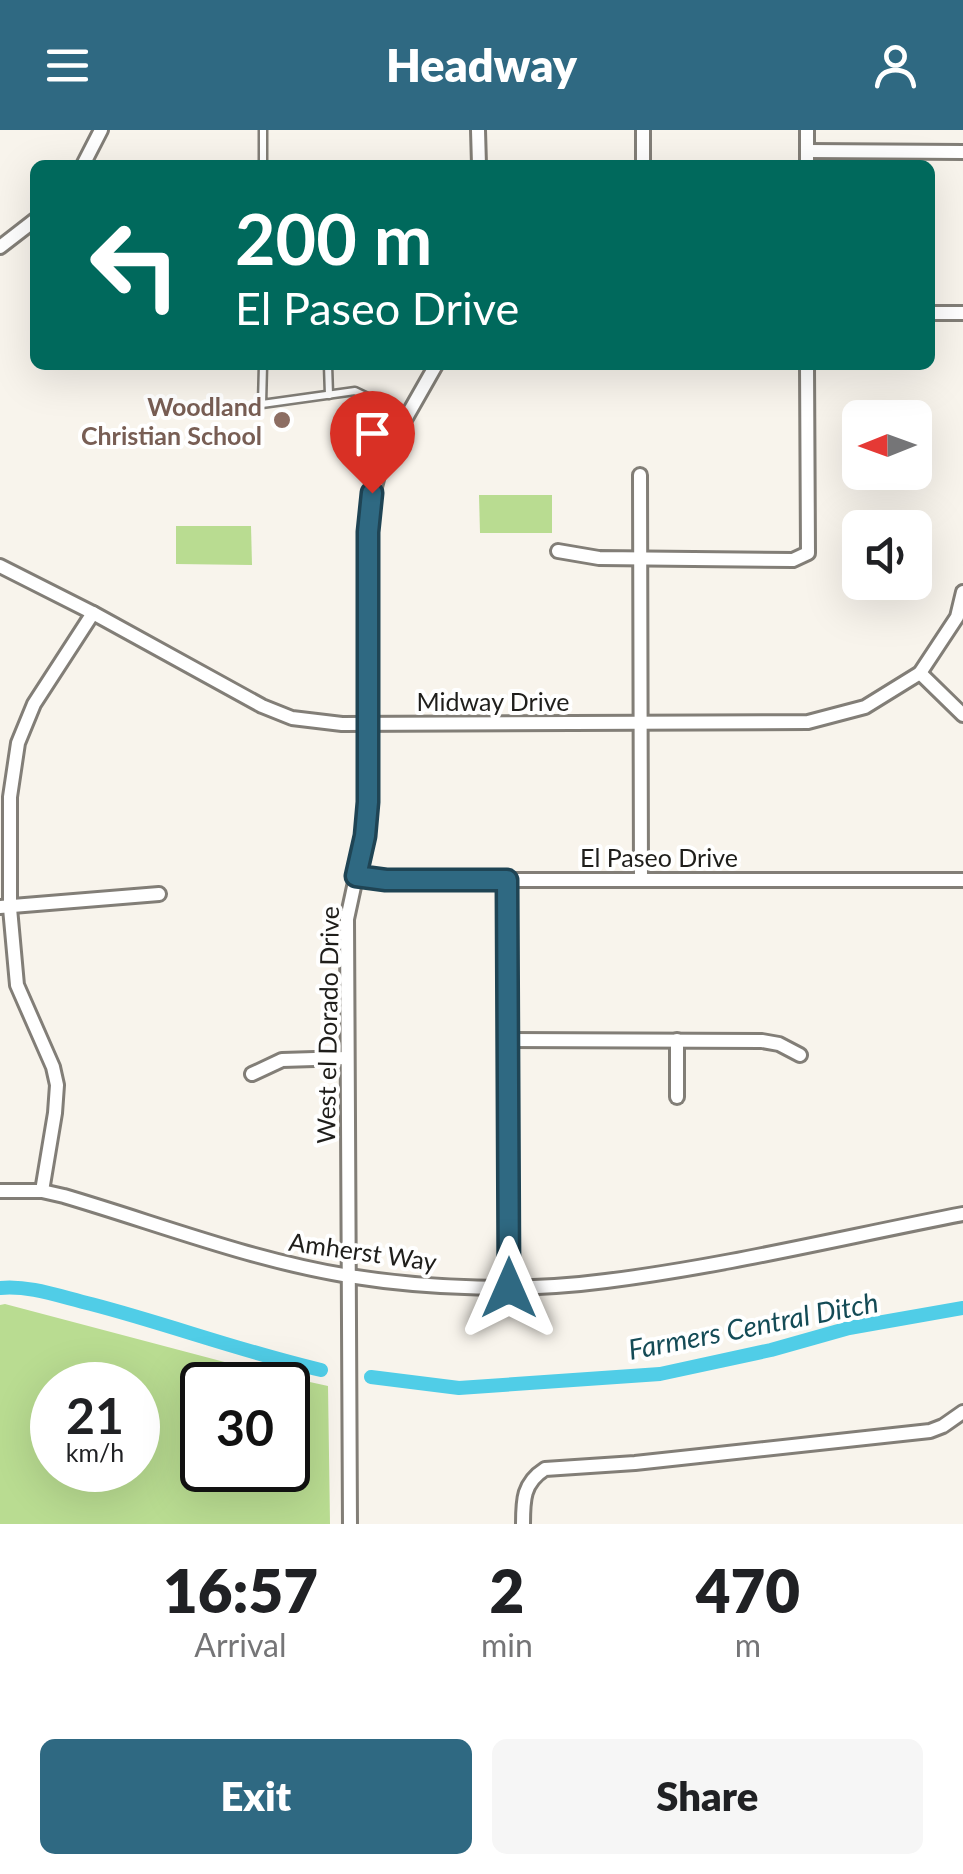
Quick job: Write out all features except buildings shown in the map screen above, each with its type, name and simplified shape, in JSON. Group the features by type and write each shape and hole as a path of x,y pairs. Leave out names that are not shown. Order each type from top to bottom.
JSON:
{"street":[{"path":"86,160 101,130"},
{"path":"478,130 479,160"},
{"path":"643,130 643,160"},
{"path":"807,130 807,158 963,152"},
{"path":"0,248 30,224"},
{"path":"935,313 963,313"},
{"name":"West el Dorado Drive","path":"350,1524 347,919 365,836 368,802 369,510 382,460 433,370"},
{"path":"558,551 599,558 641,559 793,560 808,553 807,370"},
{"path":"640,475 642,879"},
{"name":"Midway Drive","path":"0,566 262,706 292,718 370,724 808,722 865,707 920,673 957,617 963,592"},
{"path":"42,1191 57,1085 54,1066 17,985 5,907 10,797 18,743 34,704 93,613"},
{"path":"920,673 963,715"},
{"name":"El Paseo Drive","path":"356,876 386,880 963,880"},
{"path":"507,880 509,1288"},
{"path":"5,907 158,894"},
{"path":"508,1040 762,1041 779,1044 800,1056"},
{"path":"677,1097 678,1040"},
{"path":"252,1074 282,1060 347,1058"},
{"name":"Amherst Way","path":"0,1190 42,1191 274,1260 348,1276 468,1287 509,1288 619,1279 963,1214"},
{"path":"524,1524 526,1488 544,1468 635,1463 930,1431 963,1412"}],"lane":[{"path":"262,130 263,160"},
{"path":"262,370 262,404 355,391 406,415"},
{"path":"328,370 328,395"}],"green space":[{"path":"479,495 552,495 552,533 480,533"},
{"path":"176,526 251,526 252,565 176,564"},
{"path":"0,1305 225,1362 180,1362 180,1492 310,1492 310,1382 328,1386 330,1524 0,1524"}],"waterway":[{"name":"Farmers Central Ditch","path":"0,1288 57,1295 321,1370"},
{"name":"Farmers Central Ditch","path":"371,1377 459,1388 660,1374 849,1328 963,1308"}],"place":[{"name":"Woodland Christian School","path":"282,420"}],"route":[{"path":"372,493 368,532 368,802 356,876 386,880 507,880 509,1288"}]}
